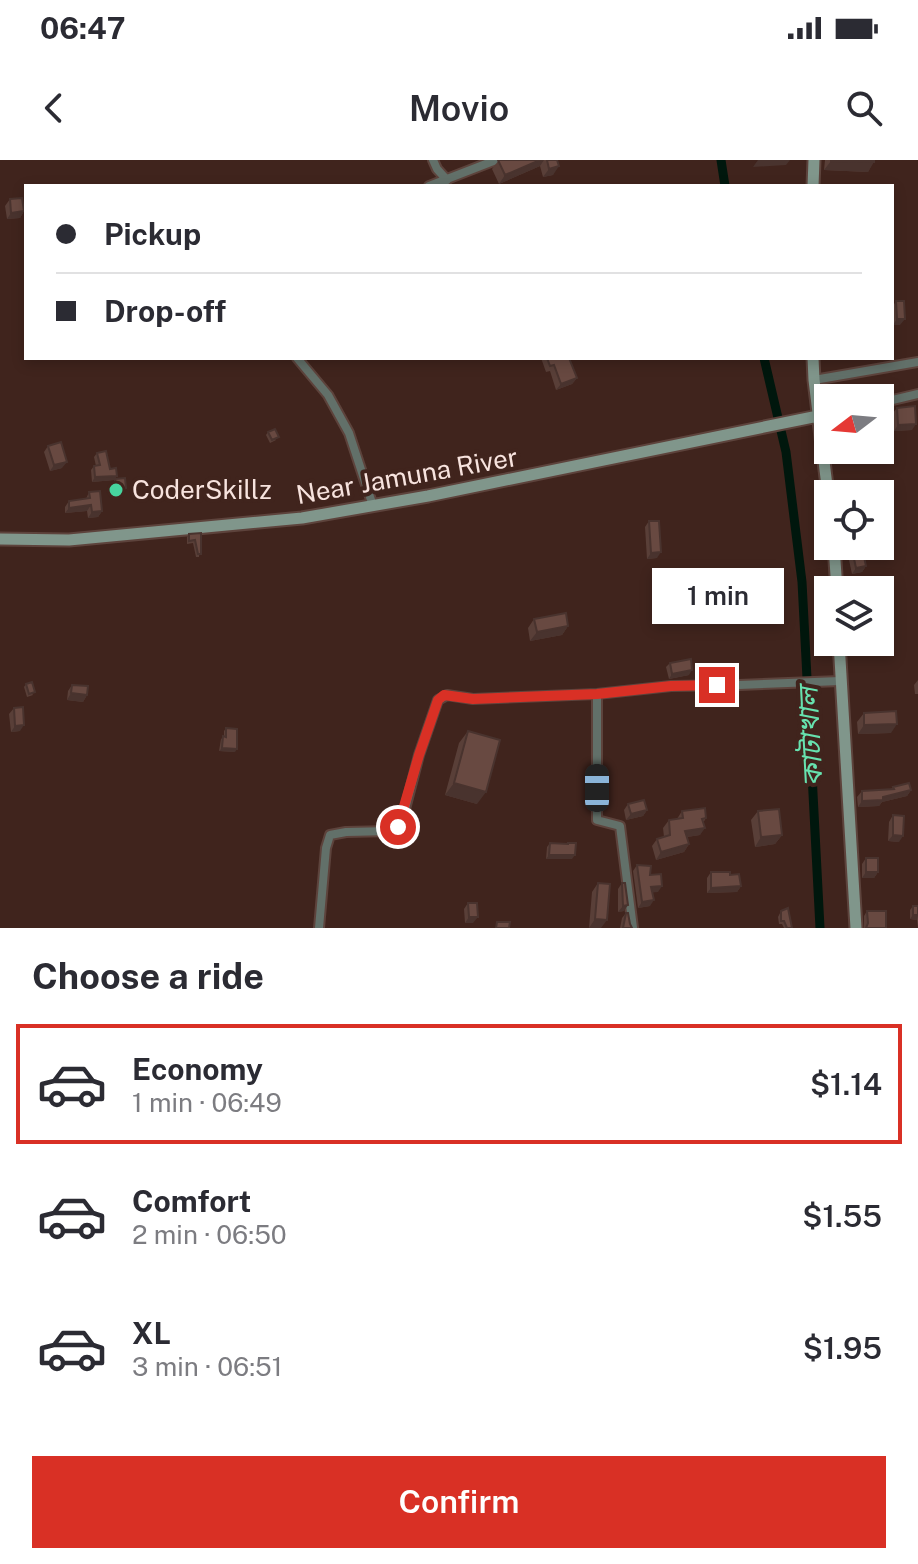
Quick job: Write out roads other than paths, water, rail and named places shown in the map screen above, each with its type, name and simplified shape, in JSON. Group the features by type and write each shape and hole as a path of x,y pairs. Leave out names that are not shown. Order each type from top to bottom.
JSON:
{"street":[{"path":"433,160 447,180"},
{"path":"435,184 496,160"},
{"path":"813,184 814,160"},
{"path":"299,360 328,395 349,433 373,506"},
{"path":"813,360 814,384"},
{"path":"814,380 918,362"},
{"path":"894,400 918,394"},
{"name":"Near Jamuna River","path":"0,539 69,540 285,520 428,496 814,417"},
{"path":"838,656 835,681 856,928"},
{"path":"319,928 326,848 330,835 391,831 398,827 419,755 442,696 473,699 597,694 671,686 835,681"},
{"path":"597,694 597,820 620,826 633,928"}],"waterway":[{"name":"কাটাখাল","path":"721,160 725,184"},
{"name":"কাটাখাল","path":"764,360 786,452 802,582 820,928"}],"place":[{"name":"CoderSkillz","path":"116,490"}]}
